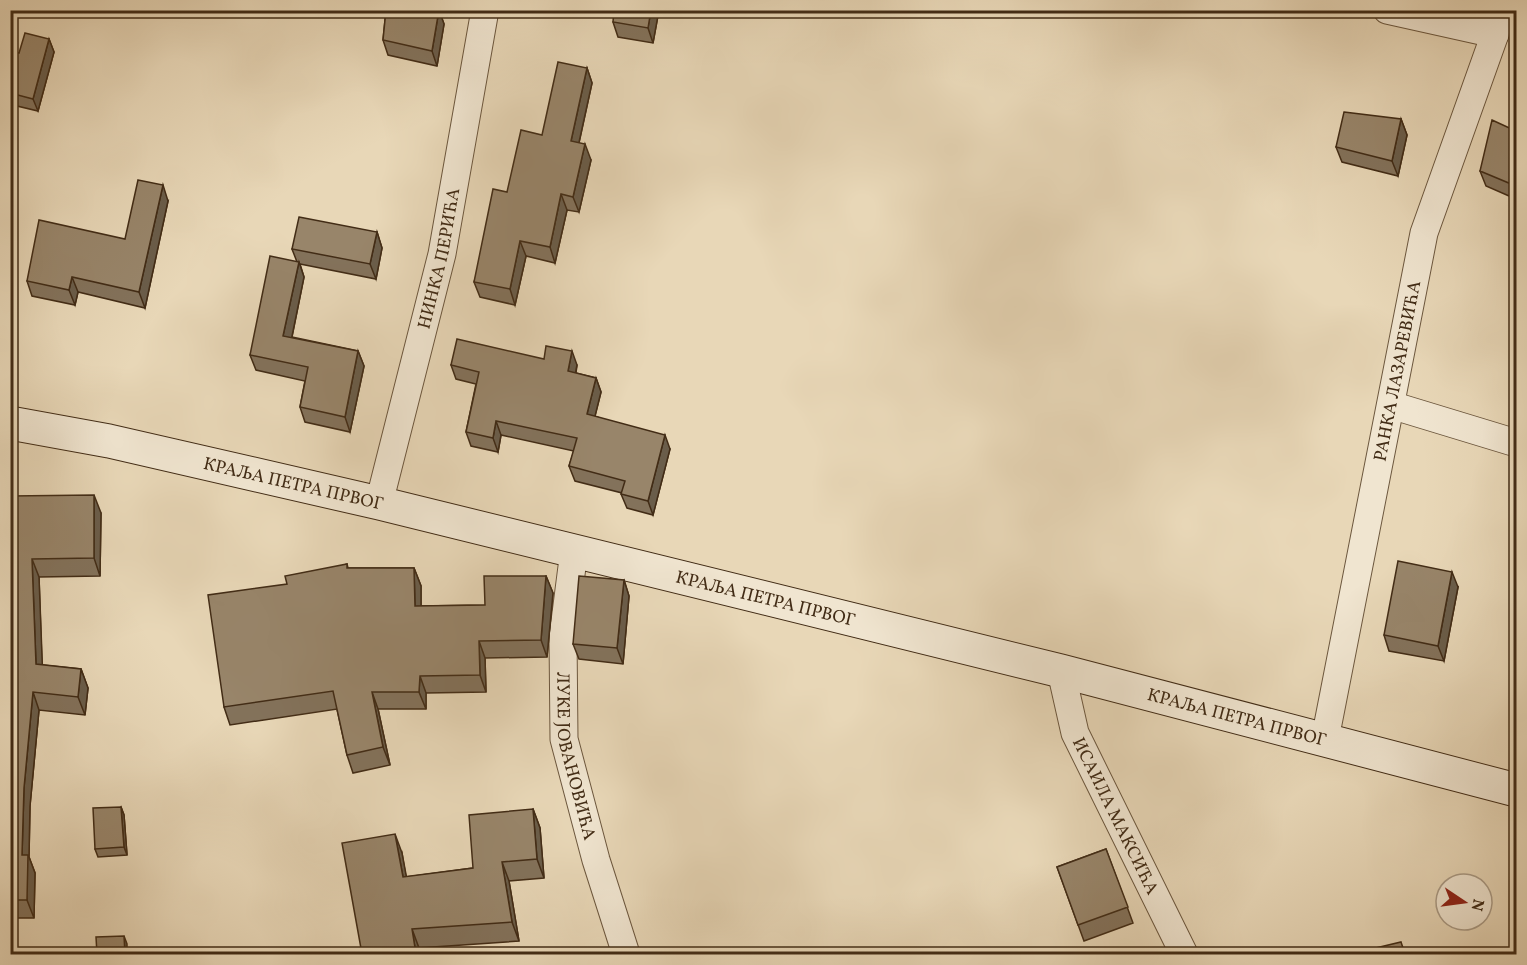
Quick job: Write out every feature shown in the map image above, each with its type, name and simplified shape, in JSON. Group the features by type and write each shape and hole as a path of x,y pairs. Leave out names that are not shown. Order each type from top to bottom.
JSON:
{"street":[{"name":"НИНКА ПЕРИЋА","path":"379,503 442,254 485,10"},
{"path":"1387,10 1498,22"},
{"name":"РАНКА ЛАЗАРЕВИЋА","path":"1325,739 1424,233 1498,22"},
{"path":"1391,405 1516,444"},
{"name":"КРАЉА ПЕТРА ПРВОГ","path":"10,423 110,441 379,503 1061,671 1516,790"},
{"name":"ЛУКЕ ЈОВАНОВИЋА","path":"574,551 562,637 564,739 596,860 626,954"},
{"name":"ИСАИЛА МАКСИЋА","path":"1061,671 1075,733 1184,954"}],"building":[{"path":"386,10 439,10 432,51 383,40"},
{"path":"614,10 651,10 648,28 613,22"},
{"path":"25,33 49,39 33,99 10,93 10,51 19,53"},
{"path":"558,62 587,68 571,141 585,144 573,197 561,194 550,247 520,241 510,289 474,282 493,189 507,192 521,130 542,135"},
{"path":"1344,112 1401,119 1392,161 1336,147"},
{"path":"1492,120 1516,131 1516,186 1480,171"},
{"path":"138,180 163,185 139,292 72,277 69,290 27,281 39,220 125,239"},
{"path":"299,217 377,232 370,264 292,249"},
{"path":"270,256 299,262 283,336 358,351 345,417 300,407 308,367 250,355"},
{"path":"457,339 544,359 546,346 572,351 568,371 596,378 587,414 665,435 648,501 621,494 625,481 569,466 577,438 496,421 493,438 466,432 479,372 451,365"},
{"path":"94,495 94,558 32,559 36,664 81,669 78,697 33,692 24,788 22,855 28,855 27,900 10,900 10,496"},
{"path":"1398,561 1452,572 1438,646 1384,635"},
{"path":"347,564 347,568 414,568 415,606 485,605 484,576 546,576 541,640 479,641 480,675 420,676 419,692 372,692 383,747 347,755 333,691 224,707 208,595 287,584 285,576"},
{"path":"579,576 624,580 617,648 573,644"},
{"path":"121,807 124,847 95,849 93,808"},
{"path":"533,809 537,859 502,862 512,922 412,929 416,954 362,954 342,843 395,834 403,877 473,868 469,815"},
{"path":"1106,849 1128,907 1078,925 1057,867"},
{"path":"124,936 125,954 97,954 96,937"},
{"path":"1401,942 1405,954 1364,954 1363,951"}]}
